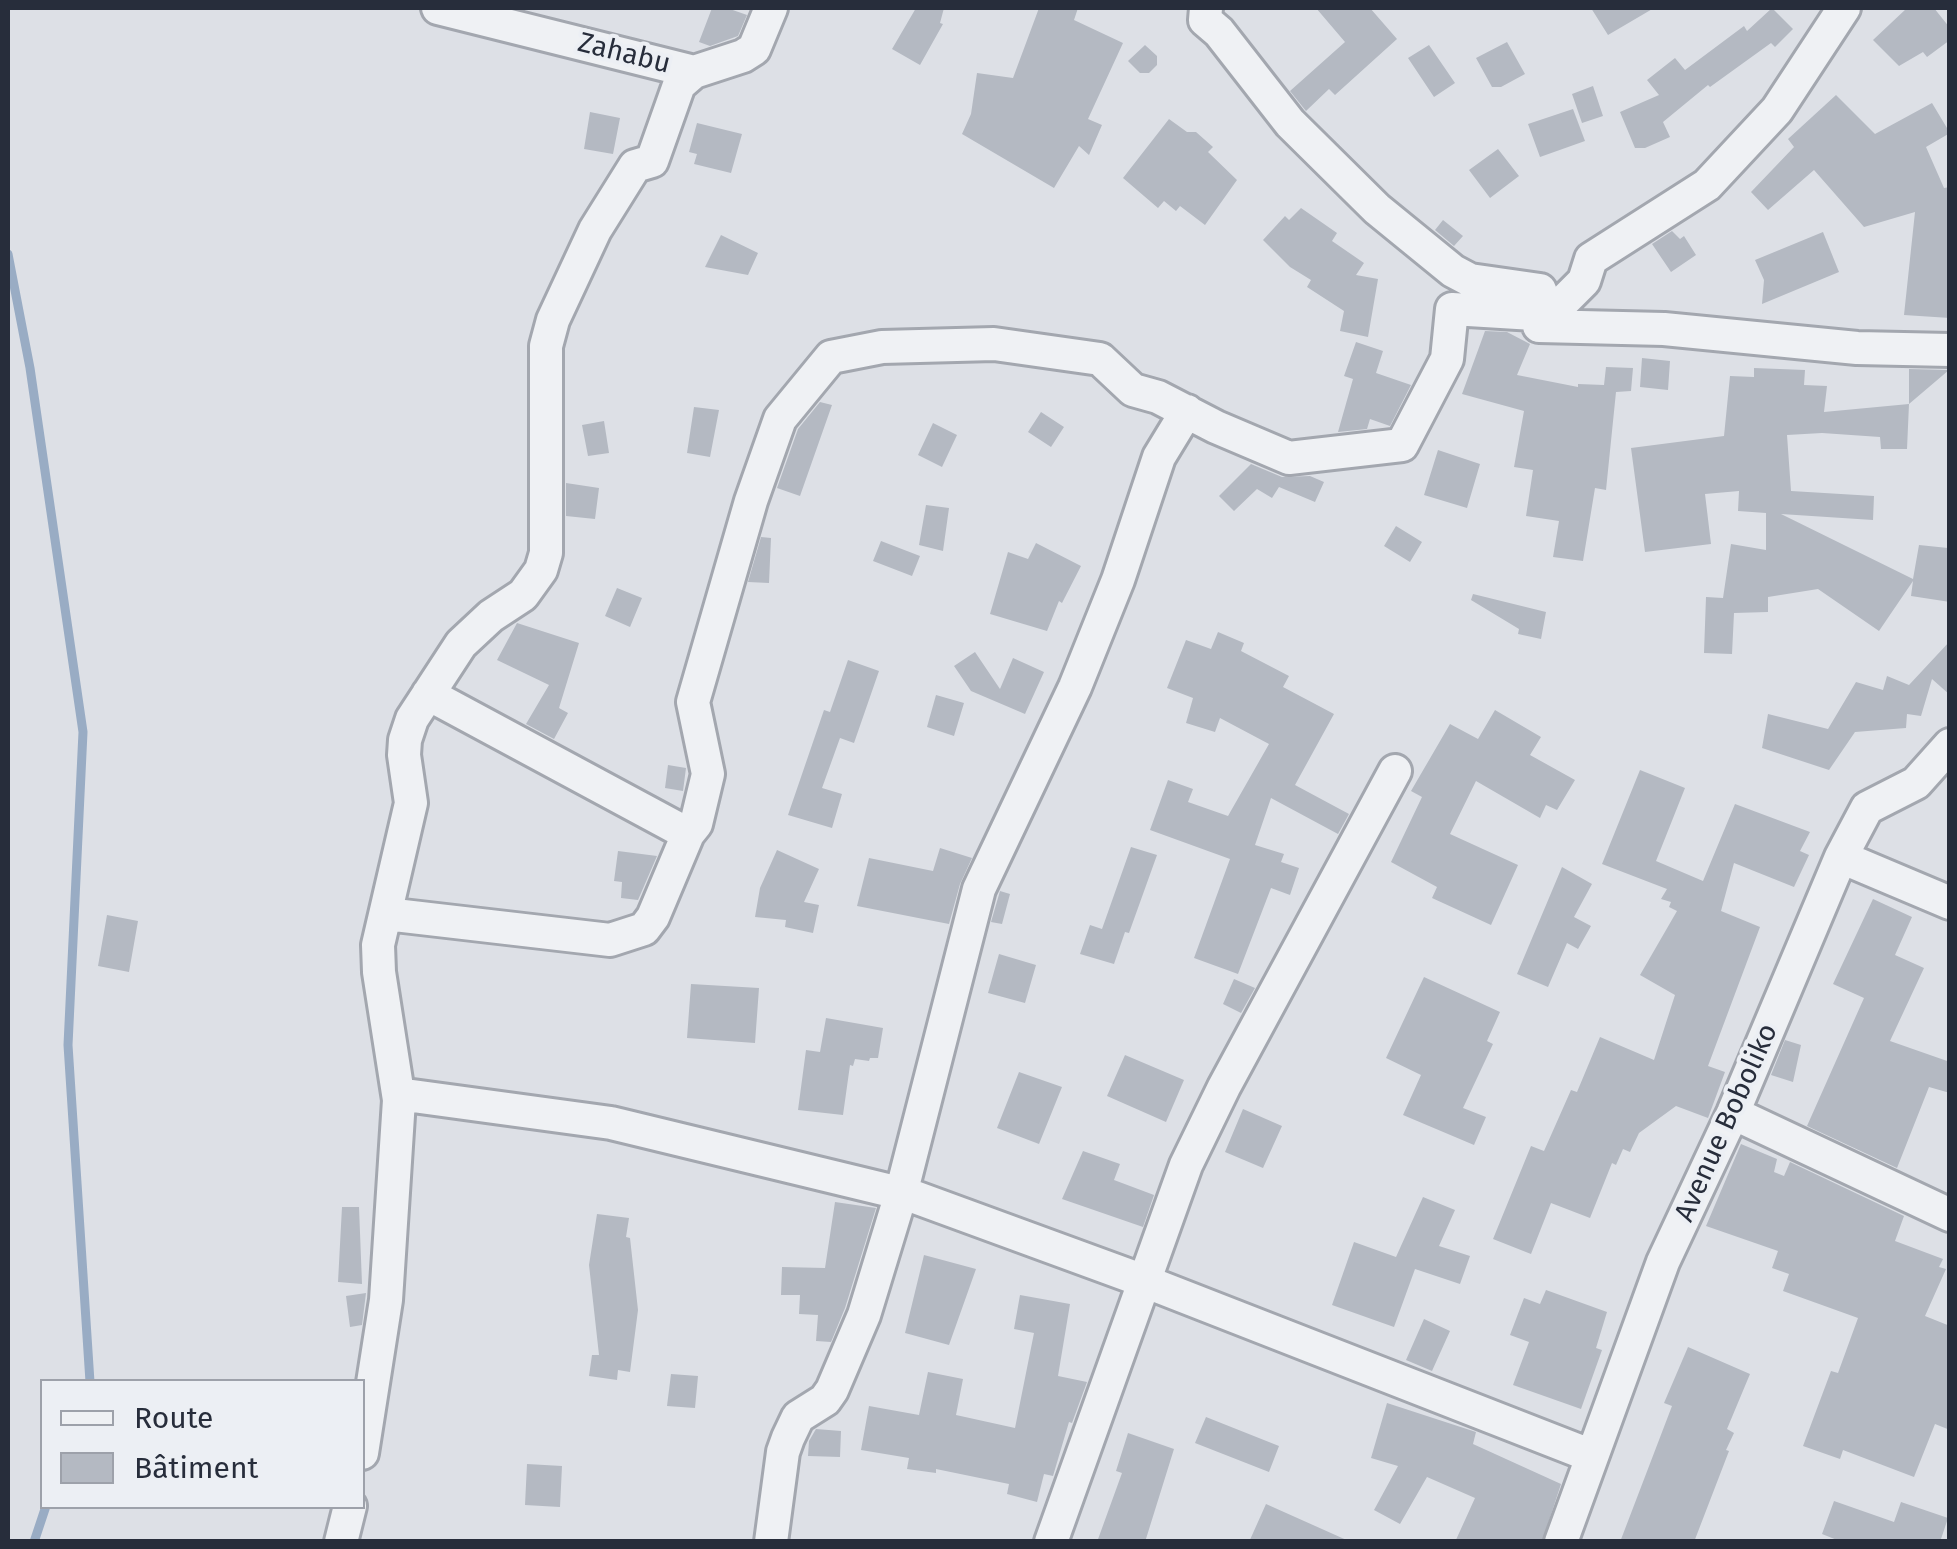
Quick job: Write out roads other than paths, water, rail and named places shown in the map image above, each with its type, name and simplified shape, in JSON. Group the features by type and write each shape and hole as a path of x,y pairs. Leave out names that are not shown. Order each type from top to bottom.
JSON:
{"street":[{"name":"Zahabu","path":"438,8 694,72"},
{"path":"365,1435 386,1300 398,1094 378,944 411,802 405,740 412,718 461,644 490,616 523,595 541,570 546,553 546,346 553,320 606,209 635,166 652,160 679,85 694,72 754,49 771,8"},
{"path":"386,914 610,940 644,929 696,824 708,774 693,702 751,501 780,419 831,358 882,347 994,344 1100,360 1134,390 1289,458 1402,445 1446,359 1452,309 1534,314 1540,290 1470,280 1394,224 1290,123 1206,20 1206,8"},
{"path":"1844,8 1777,110 1706,185 1591,259 1584,281 1539,326 1664,329 1857,348 1950,350"},
{"path":"771,1542 788,1438 798,1417 832,1390 864,1315 901,1194 979,889 1075,688 1118,580 1158,457 1187,411"},
{"path":"428,694 688,834"},
{"name":"Avenue Boboliko","path":"1561,1542 1663,1262 1733,1113 1841,856 1867,808 1916,783 1950,745"},
{"path":"1050,1542 1186,1164 1395,771"},
{"path":"1841,856 1950,903"},
{"path":"398,1094 610,1123 929,1201 1592,1456"},
{"path":"1733,1113 1950,1215"},
{"path":"341,1542 349,1509"}],"waterway":[{"path":"8,254 30,368 83,732 68,1045 90,1379"},
{"path":"34,1542 45,1509"}]}
